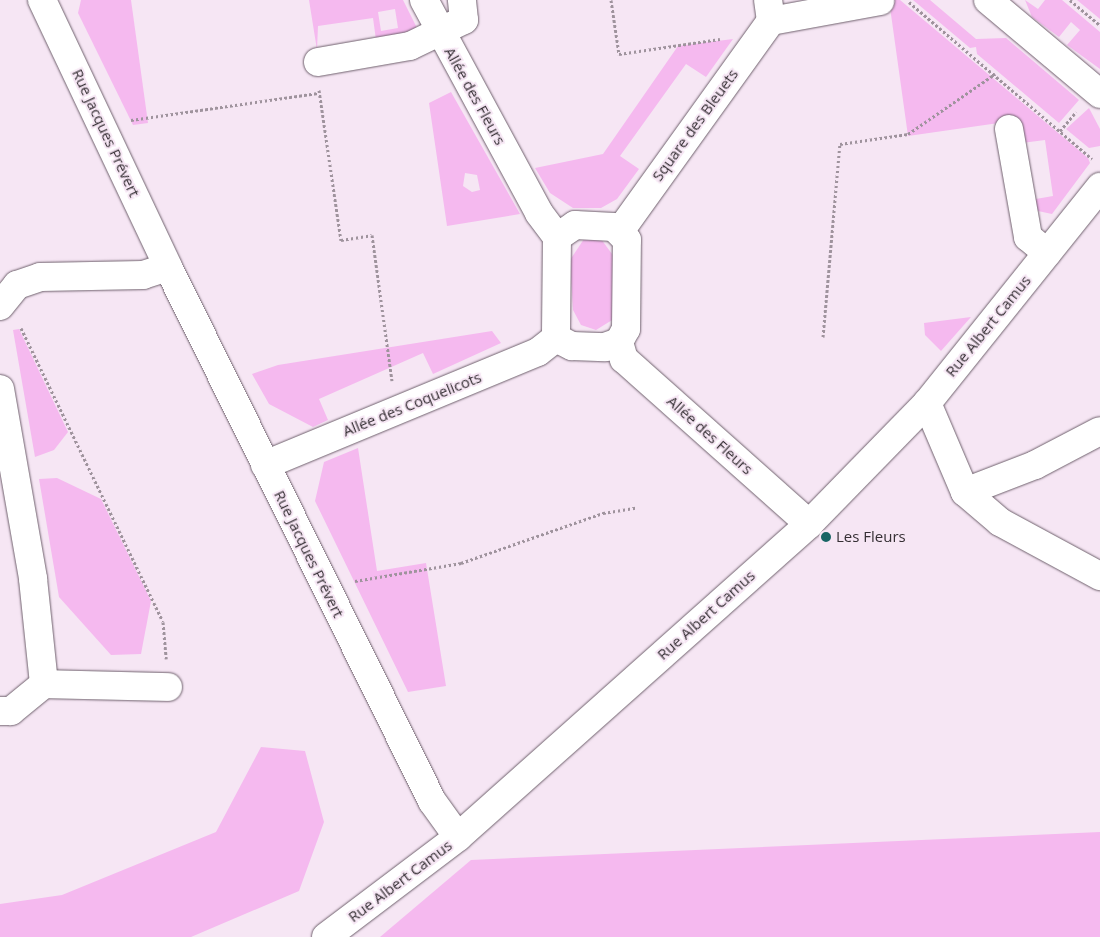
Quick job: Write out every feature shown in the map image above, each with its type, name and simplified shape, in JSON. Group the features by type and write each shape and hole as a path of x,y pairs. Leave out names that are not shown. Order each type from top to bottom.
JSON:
{"street":[{"name":"Rue Jacques Prévert","path":"42,0 103,124 168,266 325,586 432,801 458,837"},
{"name":"Allée des Fleurs","path":"424,0 439,32 539,213 557,237"},
{"name":"Allée des Fleurs","path":"318,62 410,46 464,20 462,0"},
{"path":"988,0 1100,94"},
{"name":"Square des Bleuets","path":"620,231 752,47 770,10 880,1"},
{"path":"1009,128 1028,237 1047,253"},
{"name":"Rue Albert Camus","path":"326,937 458,837 809,524 927,402 1100,187"},
{"path":"575,225 614,227 620,231 627,240 626,329 619,342 605,347 572,346 556,338 557,237 575,225"},
{"path":"3,302 17,285 40,277 143,275 168,266"},
{"name":"Allée des Coquelicots","path":"265,465 538,352 556,338"},
{"name":"Allée des Fleurs","path":"619,342 624,359 809,524"},
{"path":"0,389 33,579 44,684"},
{"path":"927,402 965,492 1000,522 1100,576"},
{"path":"965,492 1035,465 1100,431"},
{"path":"0,711 11,711 44,684 168,687"}],"path":[{"path":"611,0 620,54 735,37 752,47"},
{"path":"1070,0 1100,25"},
{"path":"318,62 319,93 341,240 372,235 396,411"},
{"path":"823,337 840,144 908,134 995,74"},
{"path":"103,124 319,93"},
{"path":"3,302 163,622 168,687"},
{"path":"325,586 461,563 603,513 636,508"}],"shaded area":[{"path":"81,0 131,0 148,123 133,125 78,13"},
{"path":"309,0 403,0 417,28 411,34 376,40 373,18 318,26 317,50","holes":["395,9 398,28 381,31 378,12"]},
{"path":"889,0 900,0 1088,158 1090,163 1052,214 1038,211 1030,200 1053,196 1045,140 1022,143 1019,120 908,136"},
{"path":"913,0 930,0 976,39 1006,38 1079,100 1059,123 977,54 976,47 970,48"},
{"path":"1025,0 1038,9 1045,0 1062,0 1100,32 1100,69 1067,45 1080,30 1071,22 1059,37 1032,17"},
{"path":"1077,0 1100,0 1100,19"},
{"path":"733,39 706,77 686,64 620,156 639,169 617,199 601,208 573,208 550,193 535,168 603,154 678,46"},
{"path":"451,92 520,214 447,226 429,103","holes":["465,173 477,175 480,190 472,192 463,186"]},
{"path":"1089,108 1100,129 1100,146 1089,148 1066,129"},
{"path":"584,239 601,239 615,258 617,317 596,330 581,325 573,310 570,260"},
{"path":"971,317 941,351 925,335 924,323"},
{"path":"19,329 68,432 54,450 35,457 13,330"},
{"path":"492,331 501,343 433,374 423,353 319,399 328,420 313,427 269,404 252,374 278,365"},
{"path":"358,448 377,571 426,563 446,686 408,692 315,501 324,462"},
{"path":"57,478 101,499 151,601 141,654 111,655 59,597 39,479"},
{"path":"261,747 305,751 324,822 299,891 191,937 0,937 0,904 62,895 216,832"},
{"path":"1100,832 1100,937 380,937 471,860"}],"place":[{"name":"Les Fleurs","path":"826,537"}]}
